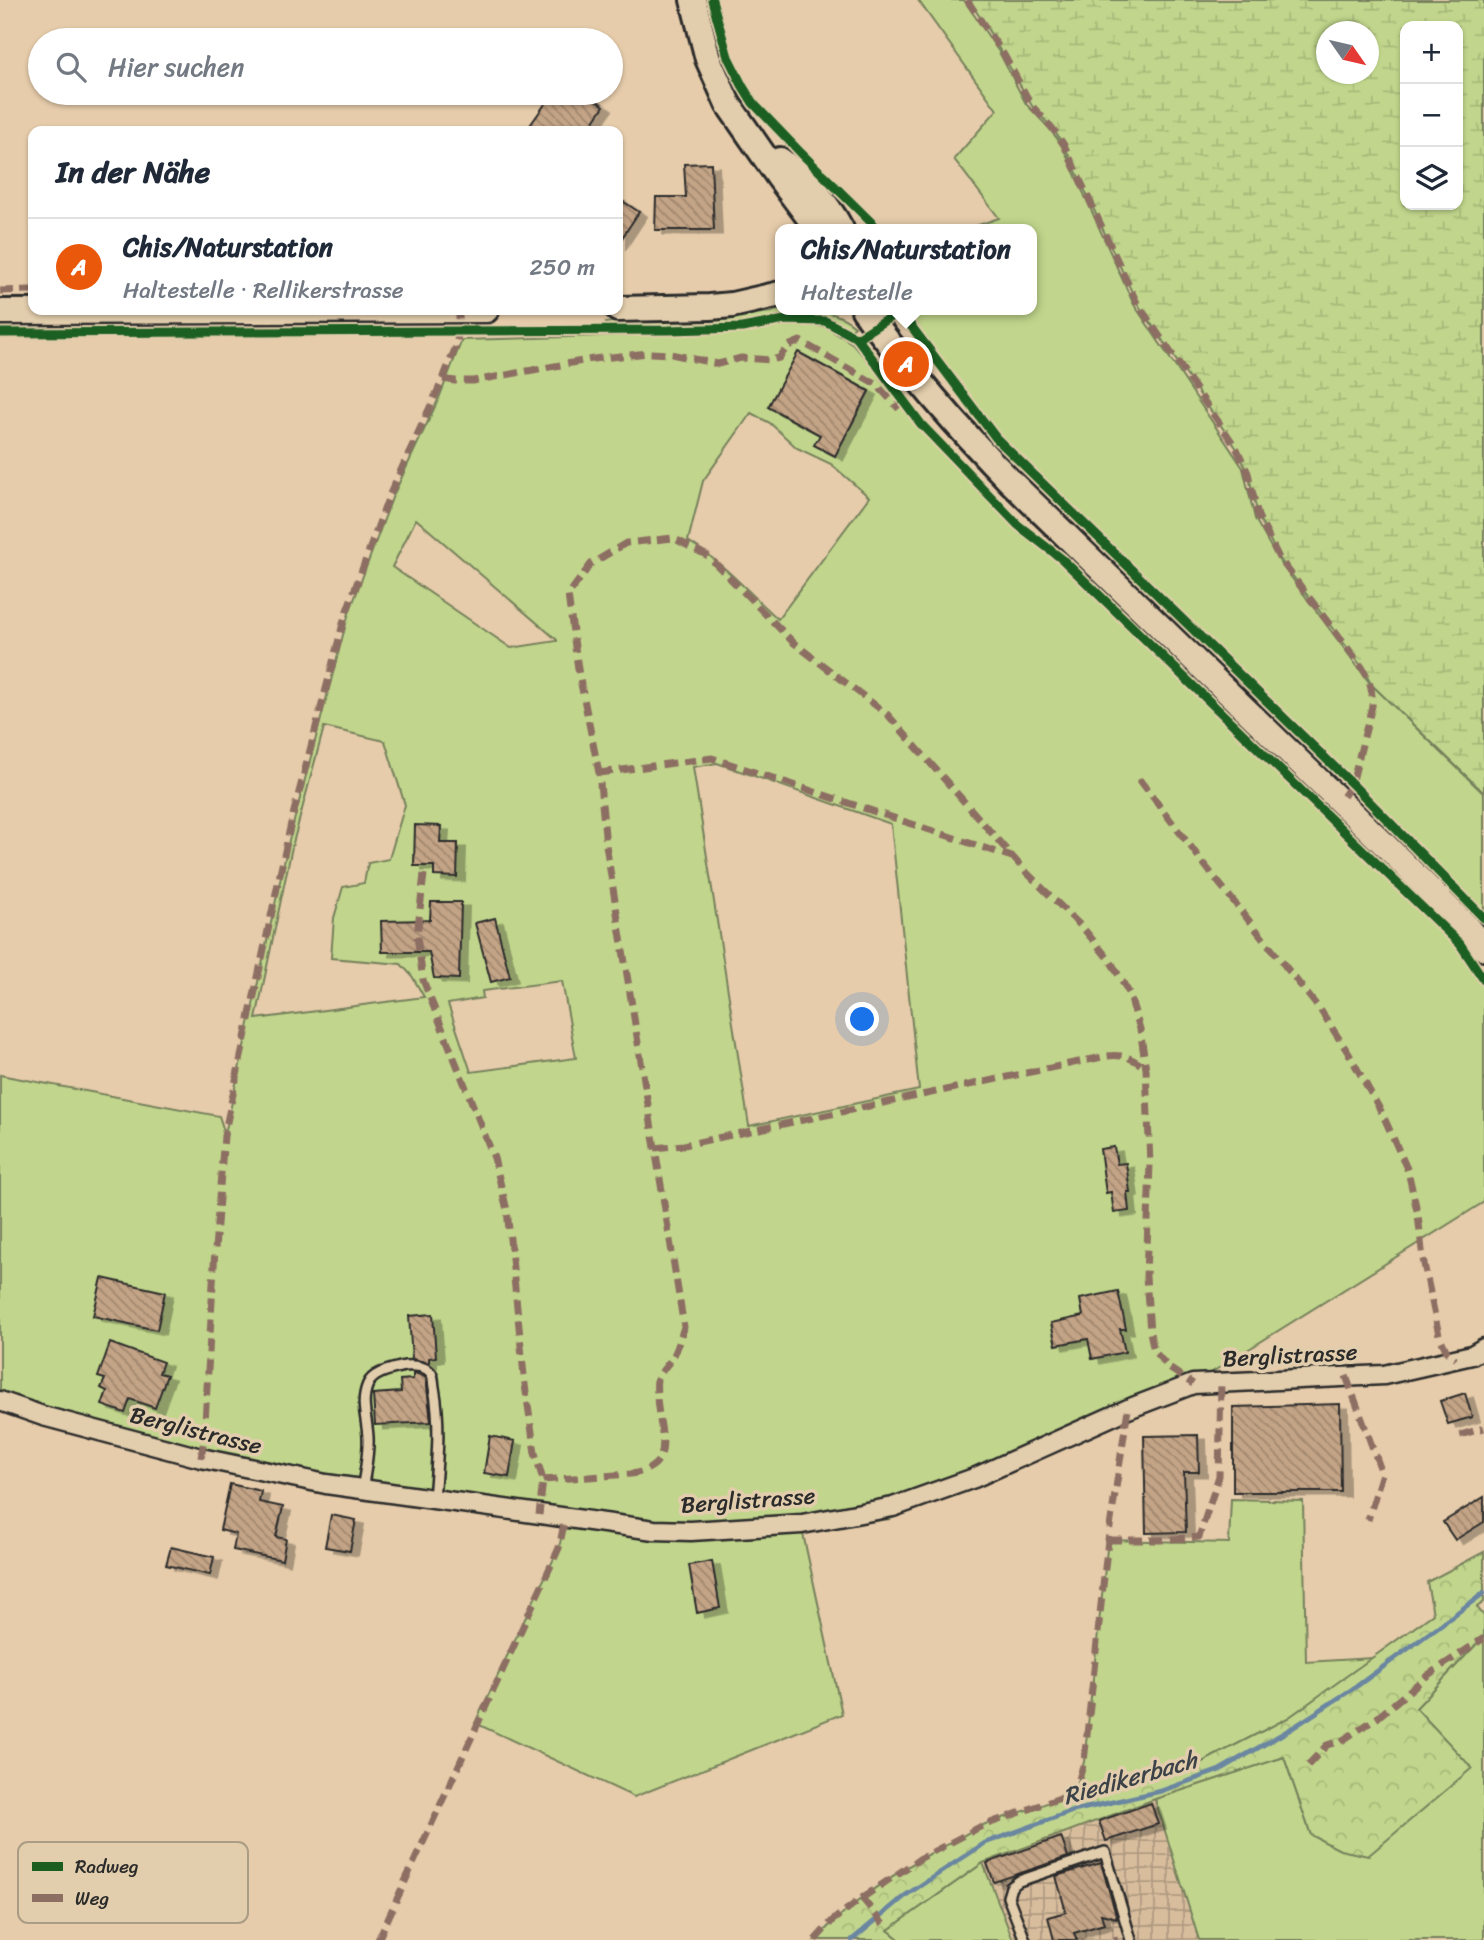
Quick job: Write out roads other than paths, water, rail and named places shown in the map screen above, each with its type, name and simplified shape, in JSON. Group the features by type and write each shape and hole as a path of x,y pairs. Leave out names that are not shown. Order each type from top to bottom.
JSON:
{"main road":[{"path":"693,0 708,60 718,84 740,124 813,224"},
{"path":"757,144 790,167 820,198 838,224"},
{"path":"623,309 732,305 775,294"},
{"path":"0,312 28,312"},
{"path":"868,315 962,432 1387,846 1484,948"}],"street":[{"name":"Berglistrasse","path":"0,1402 201,1458 260,1471 362,1490 654,1530 691,1531 802,1524 893,1507 974,1478 1128,1409 1194,1384 1384,1375 1472,1355 1484,1348"}],"lane":[{"path":"362,1490 368,1437 363,1400 369,1381 383,1372 406,1365 429,1370 432,1375 439,1441 434,1499"},
{"path":"1025,1940 1008,1897 1011,1887 1019,1881 1105,1852 1131,1940"}],"waterway":[{"name":"Riedikerbach","path":"852,1940 906,1895 985,1843 1073,1811 1161,1791 1220,1770 1357,1686 1484,1593"}],"place":[{"name":"Chis/Naturstation","path":"906,364"}]}
